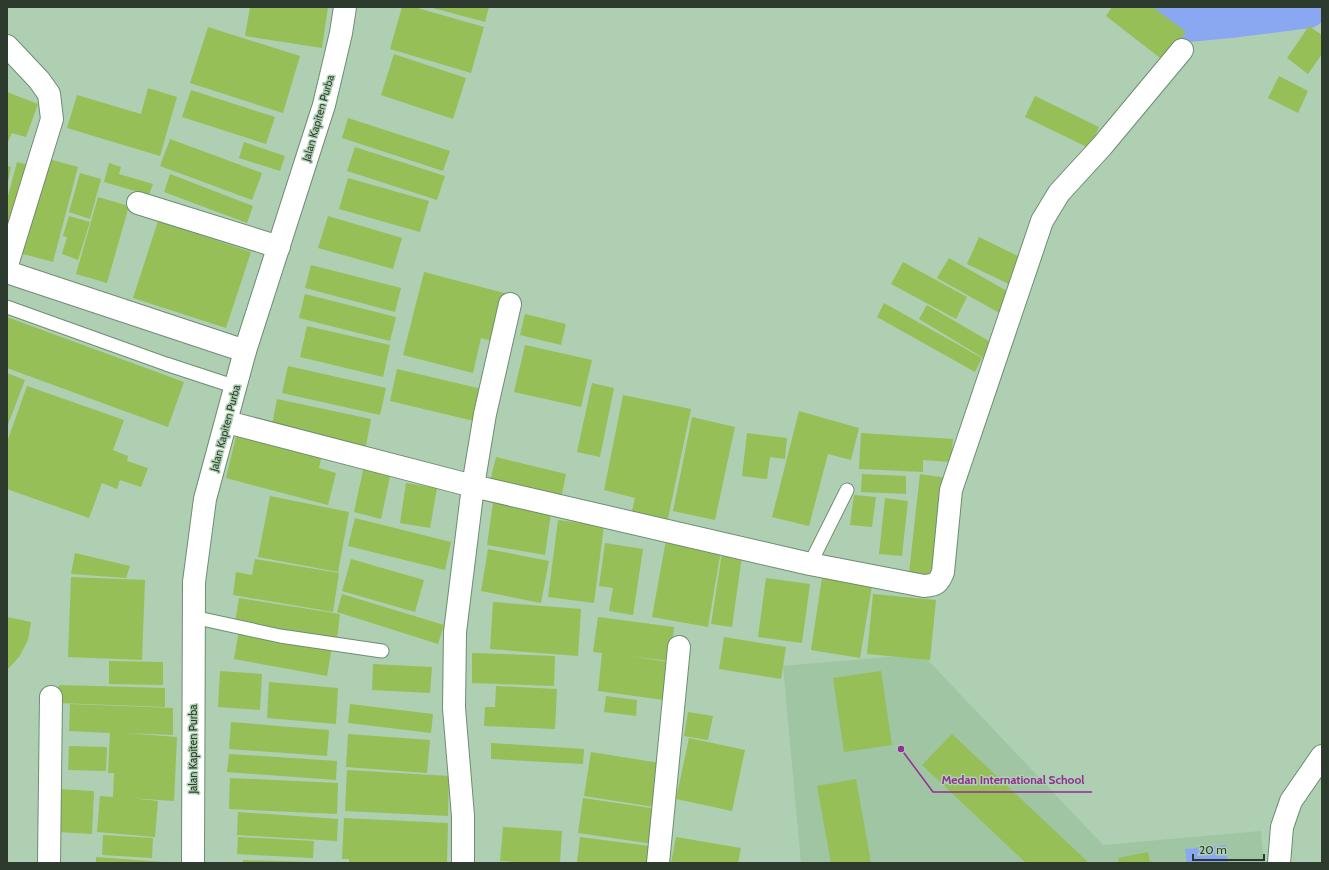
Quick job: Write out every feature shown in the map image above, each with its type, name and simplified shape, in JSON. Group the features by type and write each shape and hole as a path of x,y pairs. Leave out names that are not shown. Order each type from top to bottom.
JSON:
{"street":[{"name":"Jalan Kapiten Purba","path":"193,863 194,582 205,499 245,351 324,105 346,7"},
{"path":"7,46 39,80 49,94 52,119 7,264"},
{"path":"227,422 473,486 810,564 924,586 934,586 940,581 942,572 951,490 1042,221 1059,193 1102,146 1182,50"},
{"path":"138,204 278,247"},
{"path":"7,272 245,351"},
{"path":"464,863 463,816 454,708 455,640 473,486 485,414 510,304"},
{"path":"658,863 679,647"},
{"path":"48,863 51,697"},
{"path":"1279,863 1282,827 1291,801 1322,756"}],"lane":[{"path":"7,307 166,364 236,387"},
{"path":"810,564 847,490"},
{"path":"193,617 280,636 382,651"}],"shaded area":[{"path":"922,654 1103,845 1261,831 1264,863 801,863 783,666"}],"water":[{"path":"1226,845 1228,863 1187,863 1185,849"}],"building":[{"path":"250,7 328,7 322,48 245,36"},
{"path":"402,7 414,7 484,27 471,73 390,49"},
{"path":"429,7 489,7 485,22"},
{"path":"1112,7 1153,7 1186,32 1164,61 1106,16"},
{"path":"1309,26 1322,35 1322,54 1308,74 1287,58"},
{"path":"208,27 300,56 283,113 190,83"},
{"path":"394,54 466,78 453,119 381,95"},
{"path":"1279,76 1308,91 1298,113 1268,98"},
{"path":"148,88 177,97 160,156 67,128 77,95 141,114"},
{"path":"191,90 275,117 266,144 182,117"},
{"path":"7,92 38,104 26,137 12,133 7,144"},
{"path":"1035,96 1099,127 1089,148 1025,117"},
{"path":"348,118 450,151 443,171 342,138"},
{"path":"170,139 262,173 252,200 160,166"},
{"path":"244,142 285,156 280,171 239,158"},
{"path":"355,147 445,176 437,200 347,171"},
{"path":"45,158 78,167 53,262 19,253"},
{"path":"17,162 32,166 17,222 7,219 7,200"},
{"path":"109,163 121,167 119,174 153,184 149,195 104,182"},
{"path":"7,166 11,167 8,182 7,182"},
{"path":"80,173 101,179 90,219 69,212"},
{"path":"170,174 253,206 247,223 164,192"},
{"path":"348,178 429,201 420,232 339,209"},
{"path":"98,197 129,206 107,283 76,274"},
{"path":"69,216 90,222 78,260 62,254 67,237 63,236"},
{"path":"328,216 402,238 393,269 318,248"},
{"path":"158,221 251,252 226,328 133,298"},
{"path":"979,237 1024,259 1011,285 967,264"},
{"path":"949,258 1014,295 1003,315 937,278"},
{"path":"903,262 967,297 956,319 891,284"},
{"path":"311,265 401,288 395,312 305,288"},
{"path":"424,272 508,294 496,342 481,338 473,373 403,355"},
{"path":"305,294 396,317 390,341 299,318"},
{"path":"884,303 982,358 975,372 877,317"},
{"path":"927,305 994,344 985,359 919,319"},
{"path":"525,314 566,324 561,345 520,335"},
{"path":"7,317 184,382 168,427 7,368"},
{"path":"307,326 390,345 383,377 300,357"},
{"path":"525,345 592,360 581,407 514,392"},
{"path":"288,366 386,388 380,415 282,393"},
{"path":"397,369 482,389 474,421 390,401"},
{"path":"7,373 25,380 7,427"},
{"path":"592,383 614,388 600,457 577,452"},
{"path":"27,386 124,420 113,450 128,456 127,461 148,468 141,487 120,480 117,489 102,483 89,518 7,489 7,442"},
{"path":"623,395 691,409 667,523 631,515 635,498 604,490"},
{"path":"277,399 371,419 366,446 272,425"},
{"path":"799,411 859,428 851,460 828,454 809,526 772,517"},
{"path":"692,417 735,427 715,520 673,511"},
{"path":"238,428 323,451 319,468 336,473 328,505 226,478"},
{"path":"747,433 787,438 785,459 770,457 767,479 742,476"},
{"path":"861,433 953,439 951,462 923,460 923,472 859,469"},
{"path":"496,457 566,474 561,499 490,482"},
{"path":"364,466 391,472 381,519 354,512"},
{"path":"862,474 906,476 906,494 861,492"},
{"path":"920,474 946,478 935,576 909,573"},
{"path":"406,483 437,488 430,528 400,523"},
{"path":"854,495 876,497 872,527 850,525"},
{"path":"270,496 349,512 338,572 258,557"},
{"path":"885,498 908,501 902,556 879,554"},
{"path":"493,503 551,513 545,555 487,545"},
{"path":"355,518 451,542 445,570 348,546"},
{"path":"558,520 604,526 594,603 548,597"},
{"path":"666,540 721,550 708,627 652,617"},
{"path":"605,543 643,549 633,615 609,611 613,588 599,586"},
{"path":"488,549 549,561 541,603 481,591"},
{"path":"75,553 130,566 126,578 71,574"},
{"path":"722,553 742,556 732,627 711,624"},
{"path":"255,559 339,573 333,612 233,595 236,572 252,575"},
{"path":"351,559 424,580 415,612 342,591"},
{"path":"71,577 145,580 142,660 68,657"},
{"path":"766,578 810,584 802,643 758,637"},
{"path":"822,578 872,586 860,658 811,650"},
{"path":"342,594 444,625 438,644 337,612"},
{"path":"873,594 936,600 930,660 867,654"},
{"path":"239,598 340,614 337,639 235,623"},
{"path":"493,602 581,609 578,656 490,649"},
{"path":"7,617 31,622 28,640 19,657 7,670"},
{"path":"598,617 674,627 670,661 629,656 669,662 664,700 598,691 602,653 593,652"},
{"path":"239,630 332,647 327,676 234,659"},
{"path":"724,637 786,647 781,679 719,669"},
{"path":"472,653 555,656 554,686 472,683"},
{"path":"109,661 163,662 163,685 109,684"},
{"path":"373,664 432,667 430,693 372,690"},
{"path":"220,671 262,674 260,710 218,707"},
{"path":"881,671 892,745 844,752 833,678"},
{"path":"269,682 338,688 336,724 267,718"},
{"path":"59,685 165,688 165,707 58,703"},
{"path":"496,686 557,689 555,729 484,726 485,707 495,707"},
{"path":"606,696 637,700 636,716 604,712"},
{"path":"70,704 173,708 173,735 125,733 177,737 174,801 130,798 158,801 155,837 97,832 100,796 113,797 114,773 108,773 110,733 69,731"},
{"path":"350,704 433,714 431,733 348,723"},
{"path":"688,712 713,716 708,740 684,736"},
{"path":"231,722 329,730 327,756 229,749"},
{"path":"348,734 430,740 427,773 346,767"},
{"path":"952,734 1089,863 1026,863 922,765"},
{"path":"689,738 745,750 732,811 676,799"},
{"path":"491,743 584,749 583,764 491,759"},
{"path":"69,746 107,747 106,771 68,770"},
{"path":"591,752 660,763 654,807 584,796"},
{"path":"229,754 337,761 336,780 227,772"},
{"path":"347,770 449,776 448,816 345,811"},
{"path":"230,778 338,783 337,814 229,809"},
{"path":"856,779 871,863 831,863 817,786"},
{"path":"59,789 94,791 92,834 57,832"},
{"path":"583,798 658,809 653,844 578,833"},
{"path":"238,812 338,819 337,841 237,835"},
{"path":"344,818 448,823 447,863 349,863 349,859 342,859"},
{"path":"503,827 562,831 560,863 500,861"},
{"path":"103,835 153,838 152,858 102,855"},
{"path":"238,837 314,841 313,858 237,854"},
{"path":"580,837 657,847 654,863 577,863"},
{"path":"676,837 741,848 738,863 671,863"},
{"path":"1148,852 1150,863 1119,863 1118,858"},
{"path":"96,857 164,862 164,863 96,863"},
{"path":"243,860 312,862 312,863 243,863"}],"waterway":[{"path":"1173,7 1181,21 1306,7"}],"place":[{"name":"Medan International School","path":"901,749"}]}
